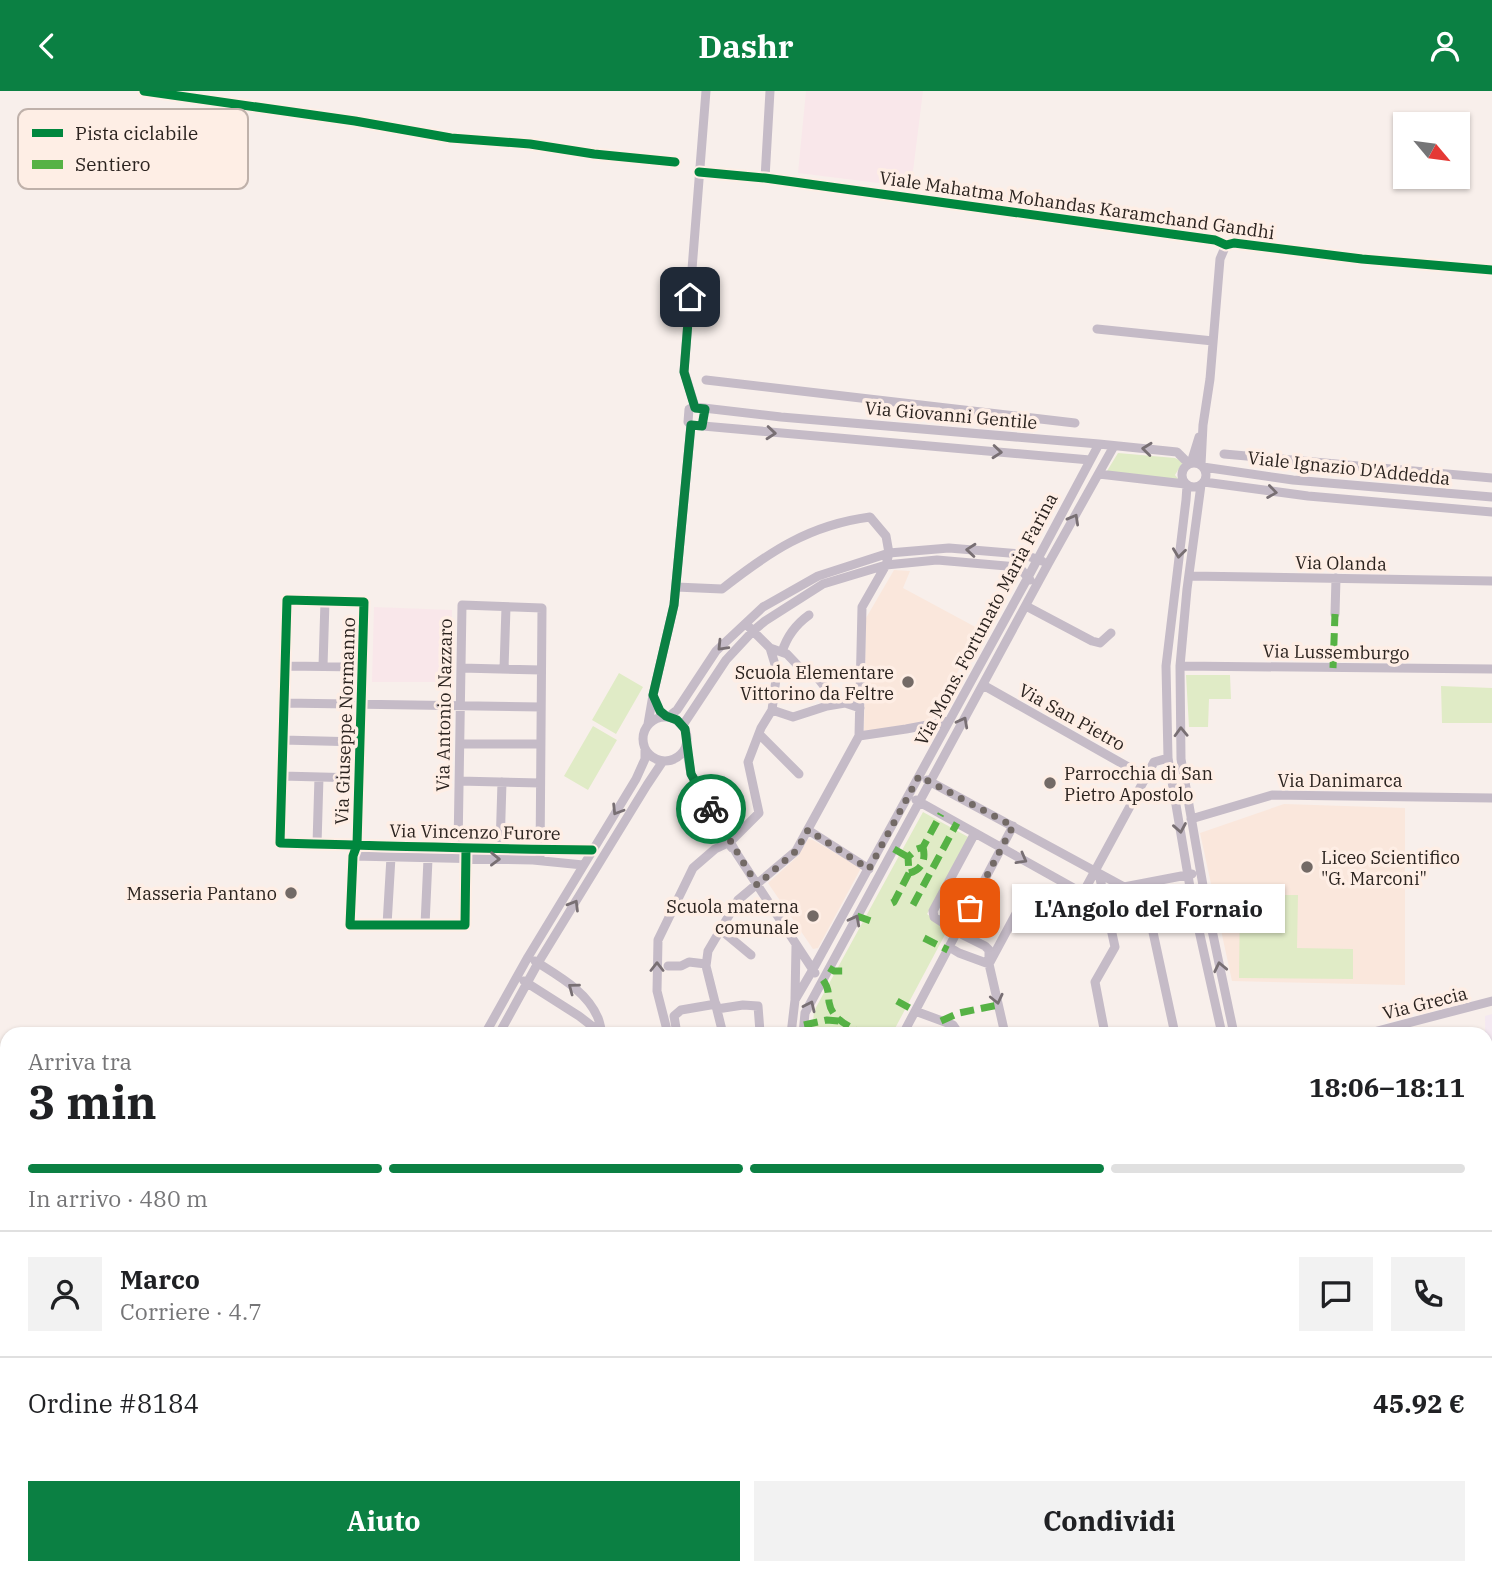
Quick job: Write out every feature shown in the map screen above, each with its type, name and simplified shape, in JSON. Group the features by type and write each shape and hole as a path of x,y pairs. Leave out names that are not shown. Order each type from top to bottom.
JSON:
{"street":[{"path":"702,426 700,408 684,372 706,91"},
{"path":"765,178 770,91"},
{"name":"Viale Mahatma Mohandas Karamchand Gandhi","path":"699,172 765,178 1216,240 1226,245 1234,243 1362,259 1492,270"},
{"name":"Viale Mahatma Mohandas Karamchand Gandhi","path":"1196,465 1210,379 1220,260 1226,245"},
{"path":"1097,329 1213,341"},
{"name":"Via Giovanni Gentile","path":"706,380 1075,423"},
{"path":"648,724 674,605 691,425 688,422 689,409 700,408"},
{"name":"Via Giovanni Gentile","path":"700,408 1177,452 1196,465"},
{"name":"Via Giovanni Gentile","path":"691,425 1090,460"},
{"name":"Via Mons. Fortunato Maria Farina","path":"792,1027 795,1000 1038,560 1099,444"},
{"name":"Via Mons. Fortunato Maria Farina","path":"804,1027 805,1013 1114,446"},
{"name":"Viale Ignazio D'Addedda","path":"1224,454 1492,478"},
{"path":"1220,1027 1192,899 1168,758 1166,666 1186,500 1186,485 1182,473 1186,466 1196,465 1206,474 1189,576 1180,666 1181,759 1200,873 1233,1027"},
{"name":"Viale Ignazio D'Addedda","path":"1196,465 1280,479 1492,497"},
{"path":"1099,474 1194,488 1203,484"},
{"name":"Viale Ignazio D'Addedda","path":"1203,484 1492,512"},
{"path":"1382,503 1383,488"},
{"path":"676,587 722,589 785,545 817,529 849,520 870,517 886,536 889,553 886,565 862,607 859,736 796,851 738,900 708,951 706,964 721,1027"},
{"path":"667,717 677,710 716,651 763,607 818,576 889,553 949,548 1022,554 1048,564"},
{"path":"683,725 726,660 753,631 823,584 886,565 937,560 1019,568 1036,587"},
{"name":"Via Olanda","path":"1189,576 1492,581"},
{"path":"1335,614 1336,578"},
{"path":"323,666 324,601 287,600 282,776 359,778"},
{"name":"Via Giuseppe Normanno","path":"324,601 364,602 357,845 349,925 387,925"},
{"name":"Via Antonio Nazzaro","path":"425,925 465,925 466,859 462,848 459,781 462,605 506,607"},
{"path":"1026,606 1092,641 1100,643 1111,633"},
{"path":"504,669 506,607 542,608 540,860"},
{"path":"782,652 785,641 797,623 810,615"},
{"path":"746,623 770,648 788,654 803,672 817,677 838,704"},
{"path":"730,842 758,813 748,762 772,710 777,671 770,648"},
{"path":"285,666 362,667"},
{"name":"Via Lussemburgo","path":"1180,666 1492,669"},
{"path":"461,668 541,670"},
{"name":"Via San Pietro","path":"983,685 1146,777"},
{"path":"653,695 660,711 667,717"},
{"path":"284,703 541,708"},
{"path":"772,710 793,717 845,703 860,708"},
{"path":"489,1027 528,957 636,779 645,759 644,730 658,717 677,720 683,725 691,774 737,854 812,971 823,980"},
{"path":"859,736 949,721"},
{"path":"759,734 799,774"},
{"path":"283,740 360,742"},
{"path":"460,744 541,744"},
{"path":"503,1027 640,797 668,760 682,753 686,745"},
{"path":"645,750 656,759 668,760 691,774"},
{"path":"1083,893 1097,873 1154,762 1168,758"},
{"name":"Via Vincenzo Furore","path":"282,776 280,843 592,850"},
{"path":"919,776 1124,887 1200,873"},
{"path":"317,844 319,777"},
{"path":"459,781 540,783"},
{"path":"500,848 502,782"},
{"name":"Via Danimarca","path":"1191,819 1272,795 1492,798"},
{"path":"908,796 1121,915 1205,897"},
{"path":"907,1027 1013,826"},
{"path":"808,830 869,869"},
{"path":"975,833 933,911 934,917 989,950 989,964 1003,1027"},
{"path":"666,1027 657,991 658,940 693,867 715,849 728,843 737,854"},
{"name":"Via Vincenzo Furore","path":"354,856 540,860 583,865"},
{"path":"391,857 387,925 425,925 428,859"},
{"path":"1097,873 1115,947 1095,982 1104,1027"},
{"path":"1148,909 1173,1027"},
{"path":"989,964 1018,910"},
{"path":"721,930 751,955"},
{"path":"795,1000 796,945"},
{"path":"949,947 989,964"},
{"path":"528,957 575,988 588,1001 598,1018 600,1027"},
{"path":"668,966 681,966 690,962 706,964"},
{"path":"517,977 592,1027"},
{"name":"Via Grecia","path":"1394,1027 1492,1002"},
{"path":"676,1027 674,1016 681,1010 743,1005 758,1006 760,1027"},
{"path":"915,1011 954,1027"}],"shaded area":[{"path":"806,91 923,91 911,187 798,173"},
{"name":"Scuola Elementare Vittorino da Feltre","path":"894,570 910,571 903,588 981,630 930,722 864,731 866,618"},
{"path":"374,607 452,610 450,682 372,682"},
{"name":"Liceo Scientifico \"G. Marconi\"","path":"1284,804 1405,808 1405,985 1232,981 1200,833"},
{"name":"Scuola materna comunale","path":"808,839 861,868 818,948 813,949 768,883 798,856"},
{"path":"1492,1014 1492,1027 1485,1027 1485,1016"}],"green space":[{"path":"1118,453 1175,458 1183,462 1175,475 1179,480 1107,471"},
{"path":"619,673 643,687 616,734 592,720"},
{"path":"1186,675 1230,675 1231,699 1209,699 1208,727 1189,727"},
{"path":"1441,686 1492,688 1492,723 1442,723"},
{"path":"593,726 617,740 588,790 564,776"},
{"path":"923,812 970,838 927,914 948,929 896,1027 813,1027 814,1011"},
{"path":"1240,895 1298,895 1297,948 1353,949 1353,979 1239,978"}],"marked path":[{"path":"1333,668 1335,614"},
{"path":"892,903 909,873 908,857 923,847 941,814"},
{"path":"913,905 957,823"},
{"path":"909,873 922,864 923,847"},
{"path":"894,849 908,857"},
{"path":"857,916 876,923"},
{"path":"924,938 948,950"},
{"path":"829,968 844,971"},
{"path":"823,980 831,1008 842,1022 851,1027"},
{"path":"897,1001 915,1011"},
{"path":"941,1021 959,1013 998,1005"},
{"path":"804,1025 827,1020 839,1021"}],"cycle path":[{"path":"144,91 355,121 451,138 530,144 675,162"},
{"path":"699,172 765,178 1215,240 1226,245 1234,243 1362,259 1492,270"},
{"path":"466,848 465,925 350,925 353,856 357,845 364,602 287,600 280,843 319,844 358,845 475,848 592,850"}],"way so far":[{"path":"711,809 757,885 796,851 808,830 869,869 919,776 1013,826 970,908"}],"place":[{"name":"Scuola Elementare Vittorino da Feltre","path":"908,682"},
{"name":"Parrocchia di San Pietro Apostolo","path":"1050,783"},
{"name":"Liceo Scientifico \"G. Marconi\"","path":"1307,867"},
{"name":"Masseria Pantano","path":"291,893"},
{"name":"L'Angolo del Fornaio","path":"970,908"},
{"name":"Scuola materna comunale","path":"813,916"}],"route":[{"path":"690,297 684,372 695,408 705,409 702,426 691,425 674,605 653,695 660,711 683,725 691,774 711,809"}]}
